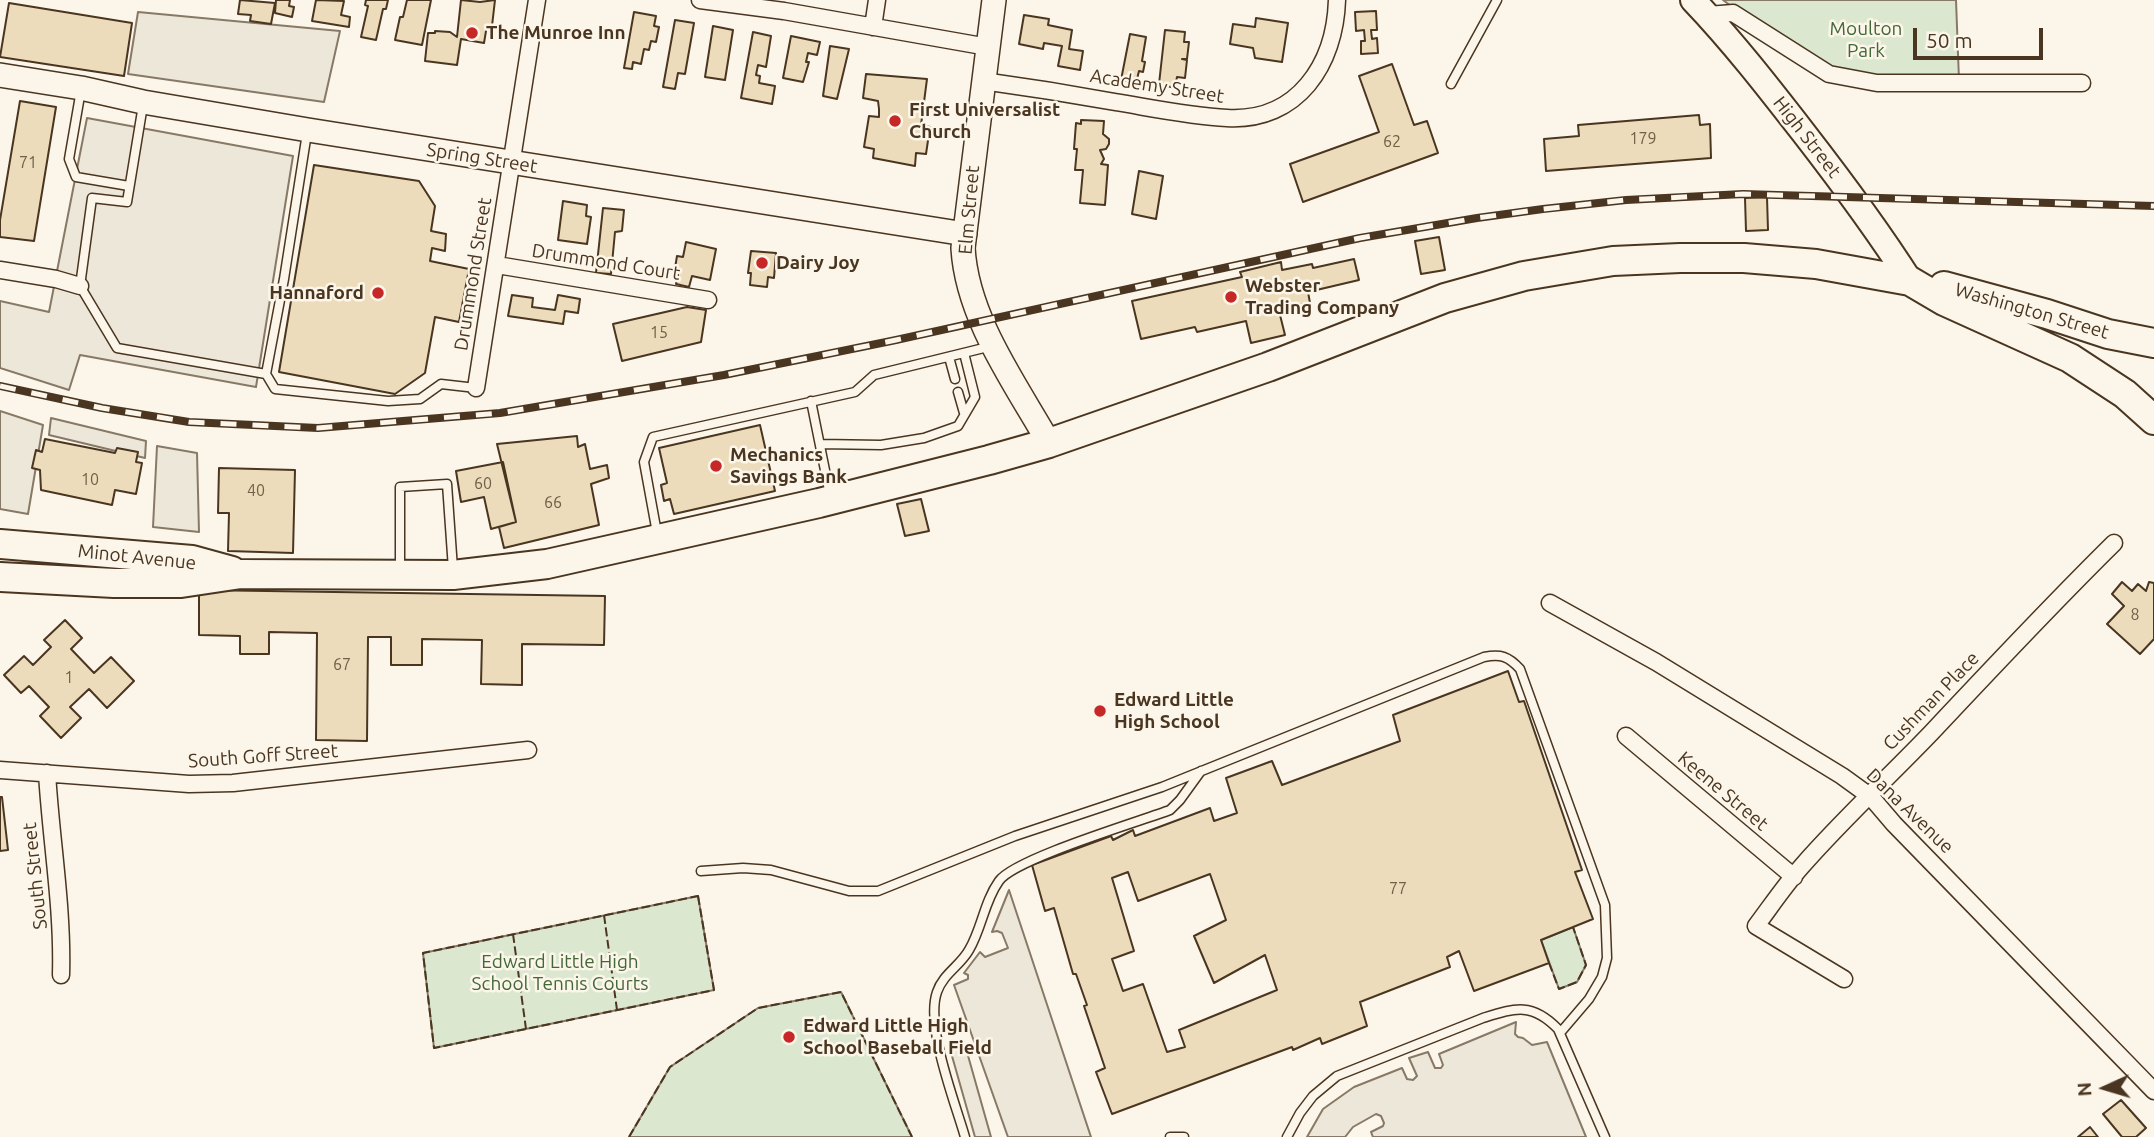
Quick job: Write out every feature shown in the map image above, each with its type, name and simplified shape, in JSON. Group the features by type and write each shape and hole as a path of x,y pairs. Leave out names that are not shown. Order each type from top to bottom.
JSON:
{"highway":[{"name":"Washington Street","path":"241,574 453,575 547,564 831,500 1049,443 1268,367 1435,302 1487,286 1613,261 1745,258 1816,264 1946,286 2108,334 2154,343"},
{"path":"1910,281 1944,301 2070,358 2125,394 2154,420"},
{"name":"Minot Avenue","path":"0,544 192,560 241,574"},
{"name":"Minot Avenue","path":"0,577 114,583 181,583 241,574"}],"main road":[{"name":"High Street","path":"1700,8 1733,43 1853,196 1910,281"}],"street":[{"name":"Drummond Street","path":"476,388 537,0"},
{"path":"700,0 784,11 988,47"},
{"path":"873,27 877,0"},
{"name":"Elm Street","path":"994,0 965,234 964,270 968,288 994,345 1049,443"},
{"name":"Academy Street","path":"983,81 1228,118 1271,111 1293,99 1319,72 1333,36 1337,0"},
{"path":"1700,8 1733,13 1829,74 1877,83 2082,83"},
{"name":"Spring Street","path":"0,75 308,130 965,234"},
{"name":"Drummond Court","path":"496,265 708,300"},
{"path":"0,270 57,279 80,286"},
{"name":"Cushman Place","path":"1844,979 1756,926 1794,877 1846,820 2114,542"},
{"name":"Dana Avenue","path":"1550,603 1657,662 1842,776 1871,797 1894,824 2154,1091"},
{"name":"Keene Street","path":"1626,736 1794,877"},
{"name":"South Goff Street","path":"0,770 190,784 233,783 527,750"},
{"name":"South Street","path":"47,773 49,817 61,908 61,975"}],"lane":[{"path":"1451,84 1497,0"},
{"path":"81,88 69,159 76,177 129,186"},
{"path":"143,102 127,202 92,198 80,286 117,348 266,374"},
{"path":"308,130 266,374 275,388 388,401 420,399 442,384 476,388"},
{"path":"658,539 644,462 653,437 855,392 874,375 994,345"},
{"path":"820,444 881,445 924,438 958,426 975,397 964,353"},
{"path":"949,357 955,379"},
{"path":"958,392 964,413"},
{"path":"811,401 831,500"},
{"path":"400,575 400,487 447,484 453,575"},
{"path":"701,871 743,868 771,870 849,891 878,891 1015,836 1162,787 1484,657 1498,654 1510,659 1520,669 1605,905 1607,958 1602,977 1590,999 1560,1032"},
{"path":"965,1137 933,1015 936,993 944,978 969,951 990,896 1000,878 1024,862 1170,810 1201,771"},
{"path":"1287,1137 1312,1096 1337,1076 1483,1018 1514,1010 1535,1011 1548,1018 1560,1032 1605,1137"},
{"path":"1170,1137 1184,1137"}],"green space":[{"name":"Moulton Park","path":"1723,0 1956,0 1959,80 1829,80"},
{"name":"Edward Little High School Tennis Courts","path":"698,896 714,990 434,1048 423,953"},
{"path":"1573,927 1586,965 1577,982 1559,989 1541,940"},
{"name":"Edward Little High School Baseball Field","path":"841,992 912,1137 629,1137 670,1067 758,1008"}],"shaded area":[{"path":"138,12 340,31 324,102 128,74"},
{"path":"87,118 293,156 256,387 80,355 69,390 0,368 0,301 49,312"},
{"path":"0,411 43,425 28,514 0,509"},
{"path":"51,418 146,441 145,458 49,435"},
{"path":"157,446 197,453 199,532 153,527"},
{"path":"1009,890 1091,1137 1008,1137 954,985 968,979 968,975 964,973 980,952 985,957 1008,948 1002,933 992,932"},
{"path":"1516,1022 1515,1034 1518,1037 1532,1045 1547,1042 1586,1137 1373,1137 1371,1132 1384,1123 1381,1116 1376,1114 1353,1127 1345,1137 1307,1137 1323,1109 1354,1087 1402,1068 1407,1079 1413,1080 1417,1076 1409,1058 1428,1052 1435,1068 1441,1068 1443,1065 1439,1054"},
{"path":"965,1045 991,1137 975,1137 950,1049"}],"building":[{"path":"240,0 275,3 271,24 250,21 251,15 238,14"},
{"path":"276,0 290,0 289,6 294,7 292,17 275,13"},
{"path":"316,0 344,1 341,15 350,17 349,27 312,21"},
{"path":"366,0 388,0 386,9 383,9 376,40 361,37 368,6 365,5"},
{"path":"407,0 431,0 422,45 395,40"},
{"name":"The Munroe Inn","path":"461,0 495,0 492,26 487,25 484,43 461,39 457,65 425,61 428,33 450,32 457,37"},
{"path":"9,3 132,23 124,76 0,57"},
{"path":"1376,11 1377,30 1371,30 1372,39 1377,38 1378,53 1361,54 1361,41 1365,41 1364,30 1356,31 1355,12"},
{"path":"634,12 656,16 654,26 659,27 656,42 651,41 649,50 644,49 641,64 633,62 632,69 624,68"},
{"path":"1024,15 1049,19 1048,25 1072,30 1069,49 1083,51 1080,70 1058,66 1062,46 1044,43 1043,49 1019,44"},
{"path":"1256,18 1288,23 1282,62 1255,58 1253,48 1230,44 1233,24 1255,27"},
{"path":"675,20 694,23 685,74 678,73 675,89 663,87"},
{"path":"713,26 733,30 725,80 705,77"},
{"path":"1165,30 1185,32 1184,42 1189,42 1187,59 1182,59 1187,60 1185,78 1177,77 1175,88 1159,84"},
{"path":"753,32 771,36 766,67 758,65 756,75 760,76 759,83 775,86 772,104 741,98"},
{"path":"1130,34 1146,37 1143,72 1139,71 1136,83 1121,80"},
{"path":"791,36 820,42 817,55 808,53 806,62 809,62 803,82 783,78"},
{"path":"830,46 849,49 837,99 823,96"},
{"path":"1392,64 1414,125 1427,121 1438,153 1303,202 1290,164 1379,132 1359,76"},
{"name":"First Universalist Church","path":"866,74 927,79 921,125 930,127 926,154 916,153 915,166 873,158 874,149 864,147 869,116 879,117 878,101 863,98"},
{"path":"20,101 56,107 34,241 0,237 0,220"},
{"path":"1699,115 1700,125 1710,124 1711,158 1546,171 1544,139 1579,136 1578,125"},
{"path":"1081,120 1104,121 1103,134 1109,139 1106,149 1100,150 1104,159 1101,164 1108,165 1105,205 1080,203 1083,170 1075,170 1077,149 1074,149 1076,123 1081,124"},
{"name":"Hannaford","path":"314,165 419,181 435,206 431,231 446,234 445,251 432,248 430,261 469,269 459,322 435,317 425,373 395,394 279,372"},
{"path":"1139,171 1163,176 1156,219 1132,214"},
{"path":"1767,197 1768,230 1746,231 1745,198"},
{"path":"563,201 587,205 586,216 591,217 587,244 558,240"},
{"path":"603,208 624,210 622,231 615,232 611,274 596,273"},
{"path":"1439,237 1445,270 1421,274 1415,241"},
{"path":"686,242 716,249 710,280 692,276 689,287 676,284 678,275 674,274 677,256 683,257"},
{"name":"Dairy Joy","path":"751,251 776,253 774,278 768,277 767,287 750,285 751,273 748,273"},
{"name":"Webster Trading Company","path":"1354,259 1359,280 1308,292 1310,303 1289,307 1290,313 1280,315 1285,335 1251,343 1246,321 1197,332 1195,327 1141,339 1132,301 1242,277 1240,272 1281,262 1282,270 1312,264 1313,268"},
{"path":"512,295 533,298 532,307 555,310 558,295 580,299 578,313 565,311 563,324 508,316"},
{"path":"687,307 706,310 701,342 622,361 613,324"},
{"name":"Mechanics Savings Bank","path":"760,425 775,491 674,514 670,499 664,501 661,485 667,483 659,448"},
{"path":"577,436 578,447 585,444 590,469 607,465 609,478 591,484 599,525 504,548 499,527 516,522 497,444"},
{"path":"45,439 115,453 117,448 138,452 136,462 142,463 136,494 115,490 112,505 41,490 40,470 32,468 36,450 42,452"},
{"path":"503,462 516,522 491,529 484,497 461,502 456,471"},
{"path":"219,468 295,470 293,553 228,551 229,513 218,513"},
{"path":"921,499 929,531 905,536 897,504"},
{"path":"2122,582 2132,591 2138,584 2146,591 2149,582 2154,583 2154,639 2140,654 2107,624 2124,606 2112,594"},
{"path":"199,590 605,596 604,645 522,644 522,685 481,684 482,640 422,639 422,665 391,665 391,637 368,637 367,741 316,740 317,633 269,632 269,654 240,654 240,636 199,635"},
{"path":"65,620 82,638 71,649 94,673 111,657 134,681 107,708 89,689 70,707 81,718 61,738 40,716 49,707 29,686 21,693 4,675 24,656 33,665 51,647 44,640"},
{"name":"Edward Little High School","path":"1508,671 1519,702 1524,701 1582,870 1575,872 1593,919 1541,940 1549,963 1474,991 1459,951 1447,957 1450,967 1360,1002 1367,1026 1322,1044 1320,1038 1293,1050 1292,1047 1112,1114 1096,1072 1105,1068 1084,1006 1087,1005 1076,974 1073,974 1054,908 1045,911 1032,865 1111,836 1113,840 1133,830 1135,836 1210,808 1214,821 1237,813 1226,778 1272,761 1282,785 1400,741 1393,715","holes":["1128,872 1138,901 1210,874 1226,920 1194,936 1214,983 1265,955 1277,990 1179,1030 1185,1047 1167,1052 1143,984 1123,991 1112,959 1134,951 1112,878"]},
{"path":"0,797 8,850 0,851"},
{"path":"2121,1100 2146,1128 2136,1137 2122,1137 2103,1114"},
{"path":"2090,1127 2098,1137 2078,1137"}],"railway":[{"path":"0,386 102,408 189,422 318,428 500,413 724,375 1360,238 1543,209 1626,200 1743,194 2154,206"}],"fence":[{"path":"698,896 714,990 434,1048 423,953 698,896"},
{"path":"604,915 617,1010"},
{"path":"1549,963 1559,989 1577,982 1586,965 1573,927"},
{"path":"513,934 526,1029"},
{"path":"629,1137 670,1067 758,1008 841,992 912,1137"}],"place":[{"name":"The Munroe Inn","path":"472,33"},
{"name":"First Universalist Church","path":"895,121"},
{"name":"Dairy Joy","path":"762,263"},
{"name":"Hannaford","path":"378,293"},
{"name":"Webster Trading Company","path":"1231,297"},
{"name":"Mechanics Savings Bank","path":"716,466"},
{"name":"Edward Little High School","path":"1100,711"},
{"name":"Edward Little High School Baseball Field","path":"789,1037"}]}
